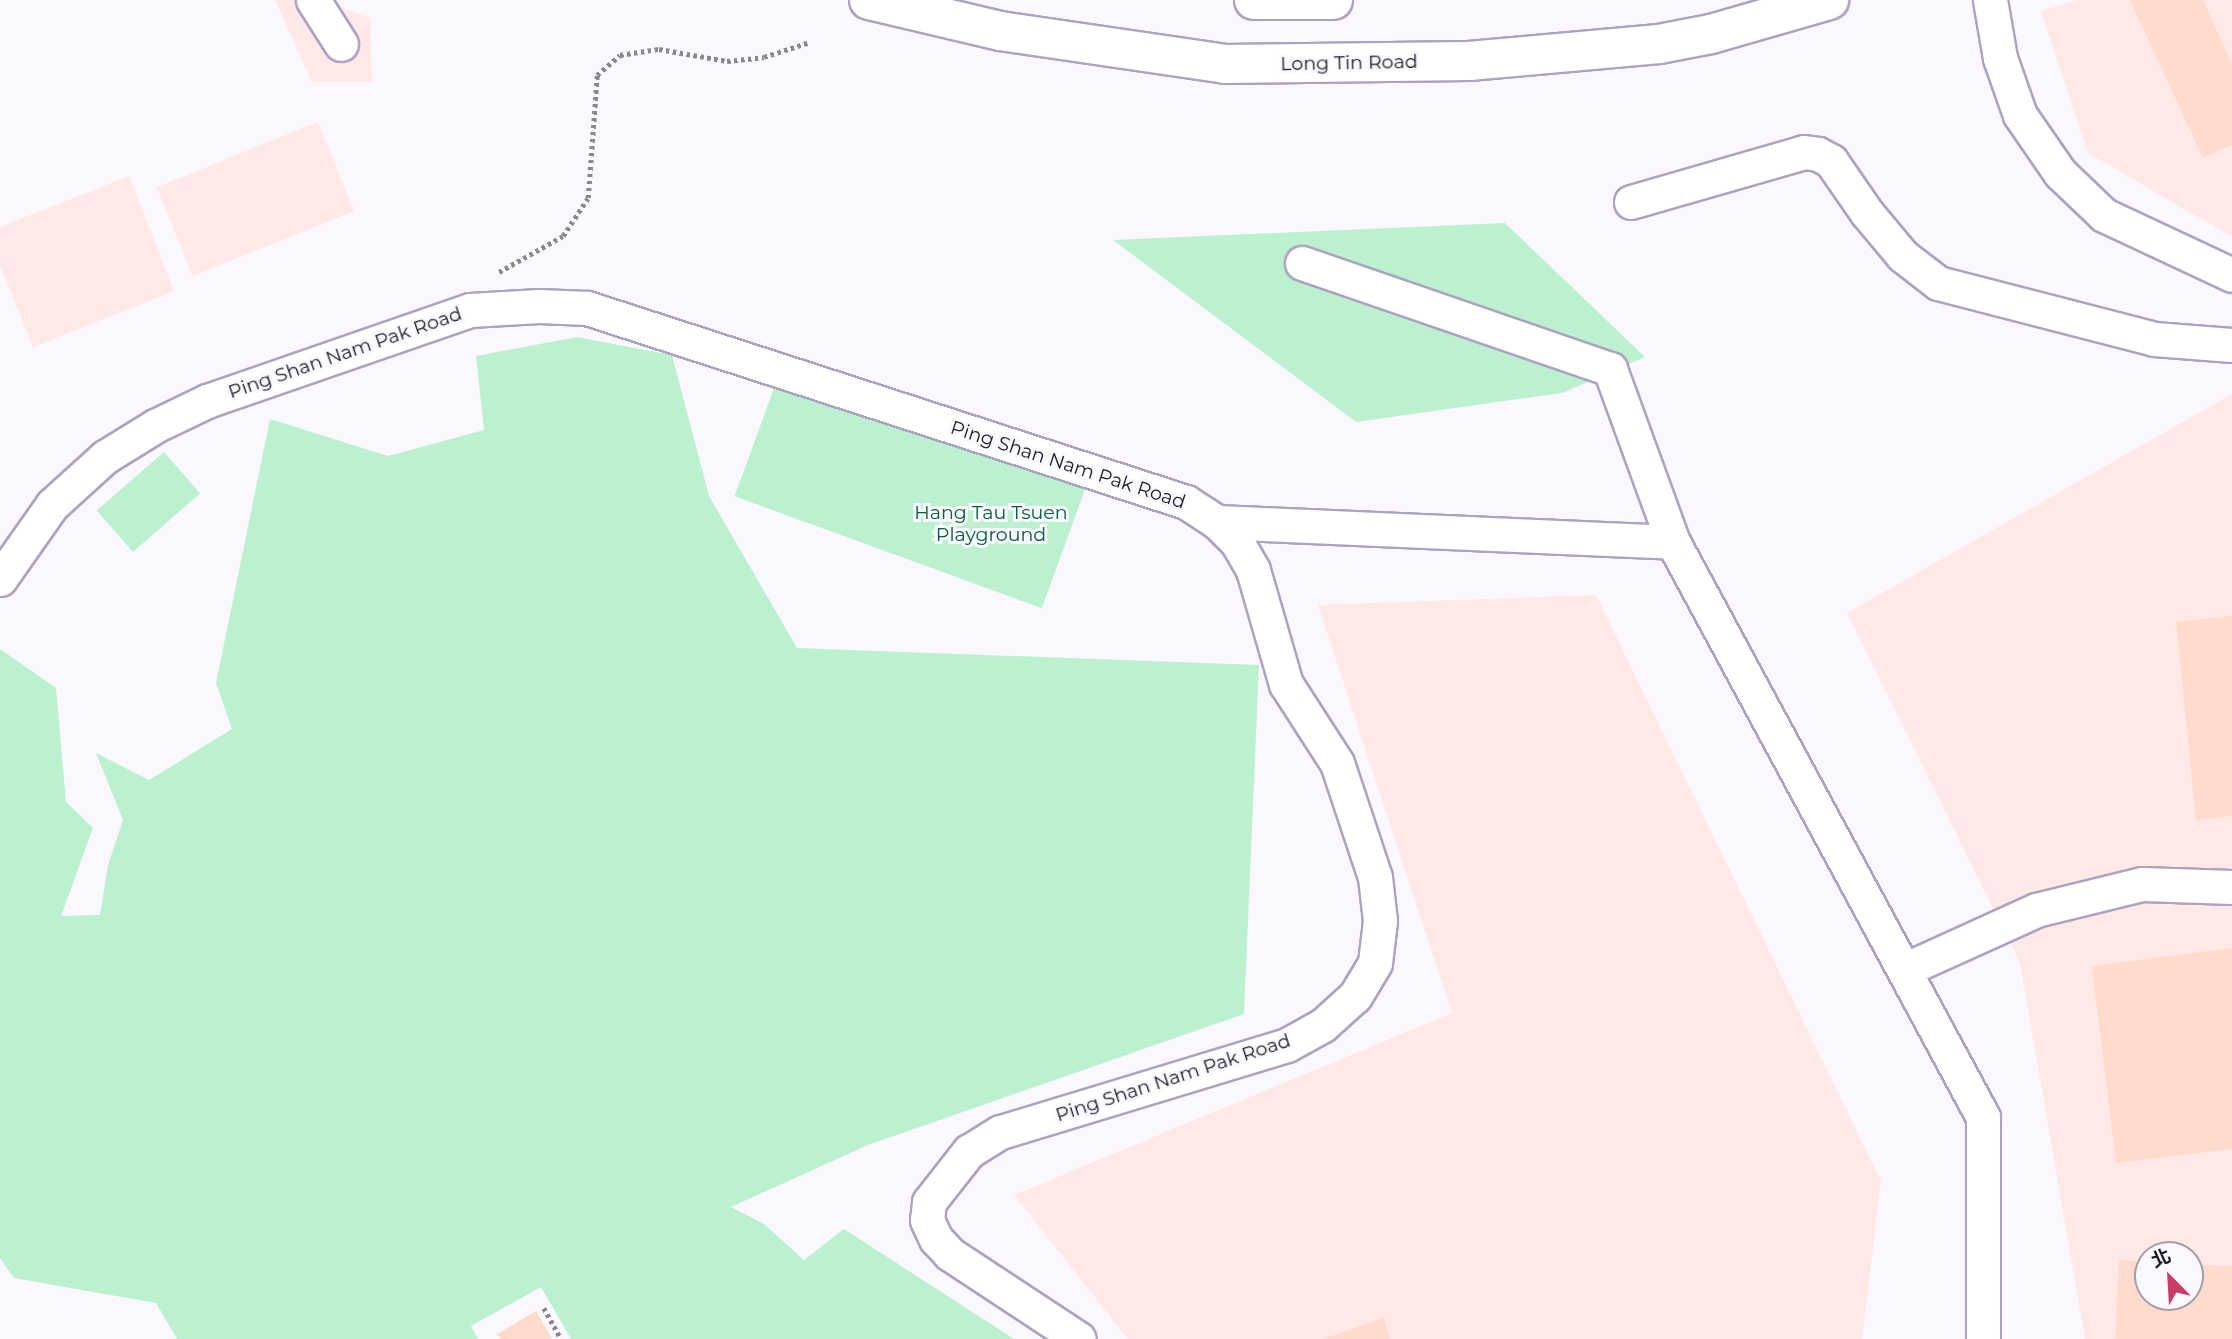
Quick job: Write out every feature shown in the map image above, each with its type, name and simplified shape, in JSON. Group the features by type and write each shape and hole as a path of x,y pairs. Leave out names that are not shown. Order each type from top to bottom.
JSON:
{"main road":[{"name":"Long Tin Road","path":"869,0 1000,31 1225,64 1469,61 1659,44 1711,34 1829,0"},
{"path":"1254,0 1333,0"}],"street":[{"path":"313,0 341,44"},
{"path":"1990,0 2000,58 2020,115 2060,173 2104,215 2232,275"},
{"path":"1631,202 1804,152 1818,154 1831,161 1867,213 1903,256 1938,283 2154,339 2232,345"},
{"path":"1301,263 1610,369 1673,542 1983,1117 1983,1339"},
{"name":"Ping Shan Nam Pak Road","path":"2,568 52,505 105,457 155,426 207,401 470,310 539,306 587,308 1186,502 1217,522 1237,542 1253,570 1286,684 1337,764 1375,877 1380,921 1375,963 1355,996 1323,1025 1287,1045 1000,1132 969,1151 961,1161 929,1202 928,1220 936,1239 950,1254 1079,1339"},
{"path":"1217,522 1673,542"},
{"path":"1904,970 2036,910 2142,884 2232,887"}],"path":[{"path":"470,310 476,288 563,236 588,198 597,75 620,55 659,49 727,61 764,57 810,42"},
{"path":"544,1308 561,1339"}],"shaded area":[{"path":"275,0 321,0 370,18 372,82 312,82"},
{"path":"2077,0 2232,0 2232,237 2088,153 2041,11"},
{"path":"318,122 354,211 193,276 157,187"},
{"path":"129,176 174,291 33,347 0,265 0,227"},
{"path":"2232,394 2232,1339 2085,1339 2020,963 1847,613"},
{"path":"1596,595 1881,1181 1862,1339 1128,1339 1014,1195 1452,1013 1318,605"}],"green space":[{"path":"1505,223 1645,357 1562,393 1356,422 1113,240"},
{"path":"577,337 672,355 709,496 797,648 1259,665 1244,1014 868,1145 731,1207 764,1224 804,1260 844,1229 1014,1339 571,1339 541,1287 471,1326 478,1339 177,1339 156,1303 14,1278 0,1258 0,649 56,688 66,802 93,828 61,916 100,915 108,865 123,820 96,753 149,780 232,729 216,683 270,419 388,456 484,430 476,356"},
{"name":"Hang Tau Tsuen Playground","path":"778,377 1085,489 1042,608 735,496"},
{"path":"164,452 200,494 133,552 97,510"}],"building":[{"path":"2130,0 2203,0 2232,64 2232,145 2203,158"},
{"path":"2232,616 2232,816 2196,820 2176,622"},
{"path":"2232,948 2232,1149 2116,1163 2092,966"},
{"path":"2119,1260 2134,1261 2134,1311 2204,1311 2204,1265 2232,1266 2232,1339 2115,1339"},
{"path":"536,1311 552,1339 500,1339 497,1334"},
{"path":"1384,1318 1390,1339 1323,1339"}]}
